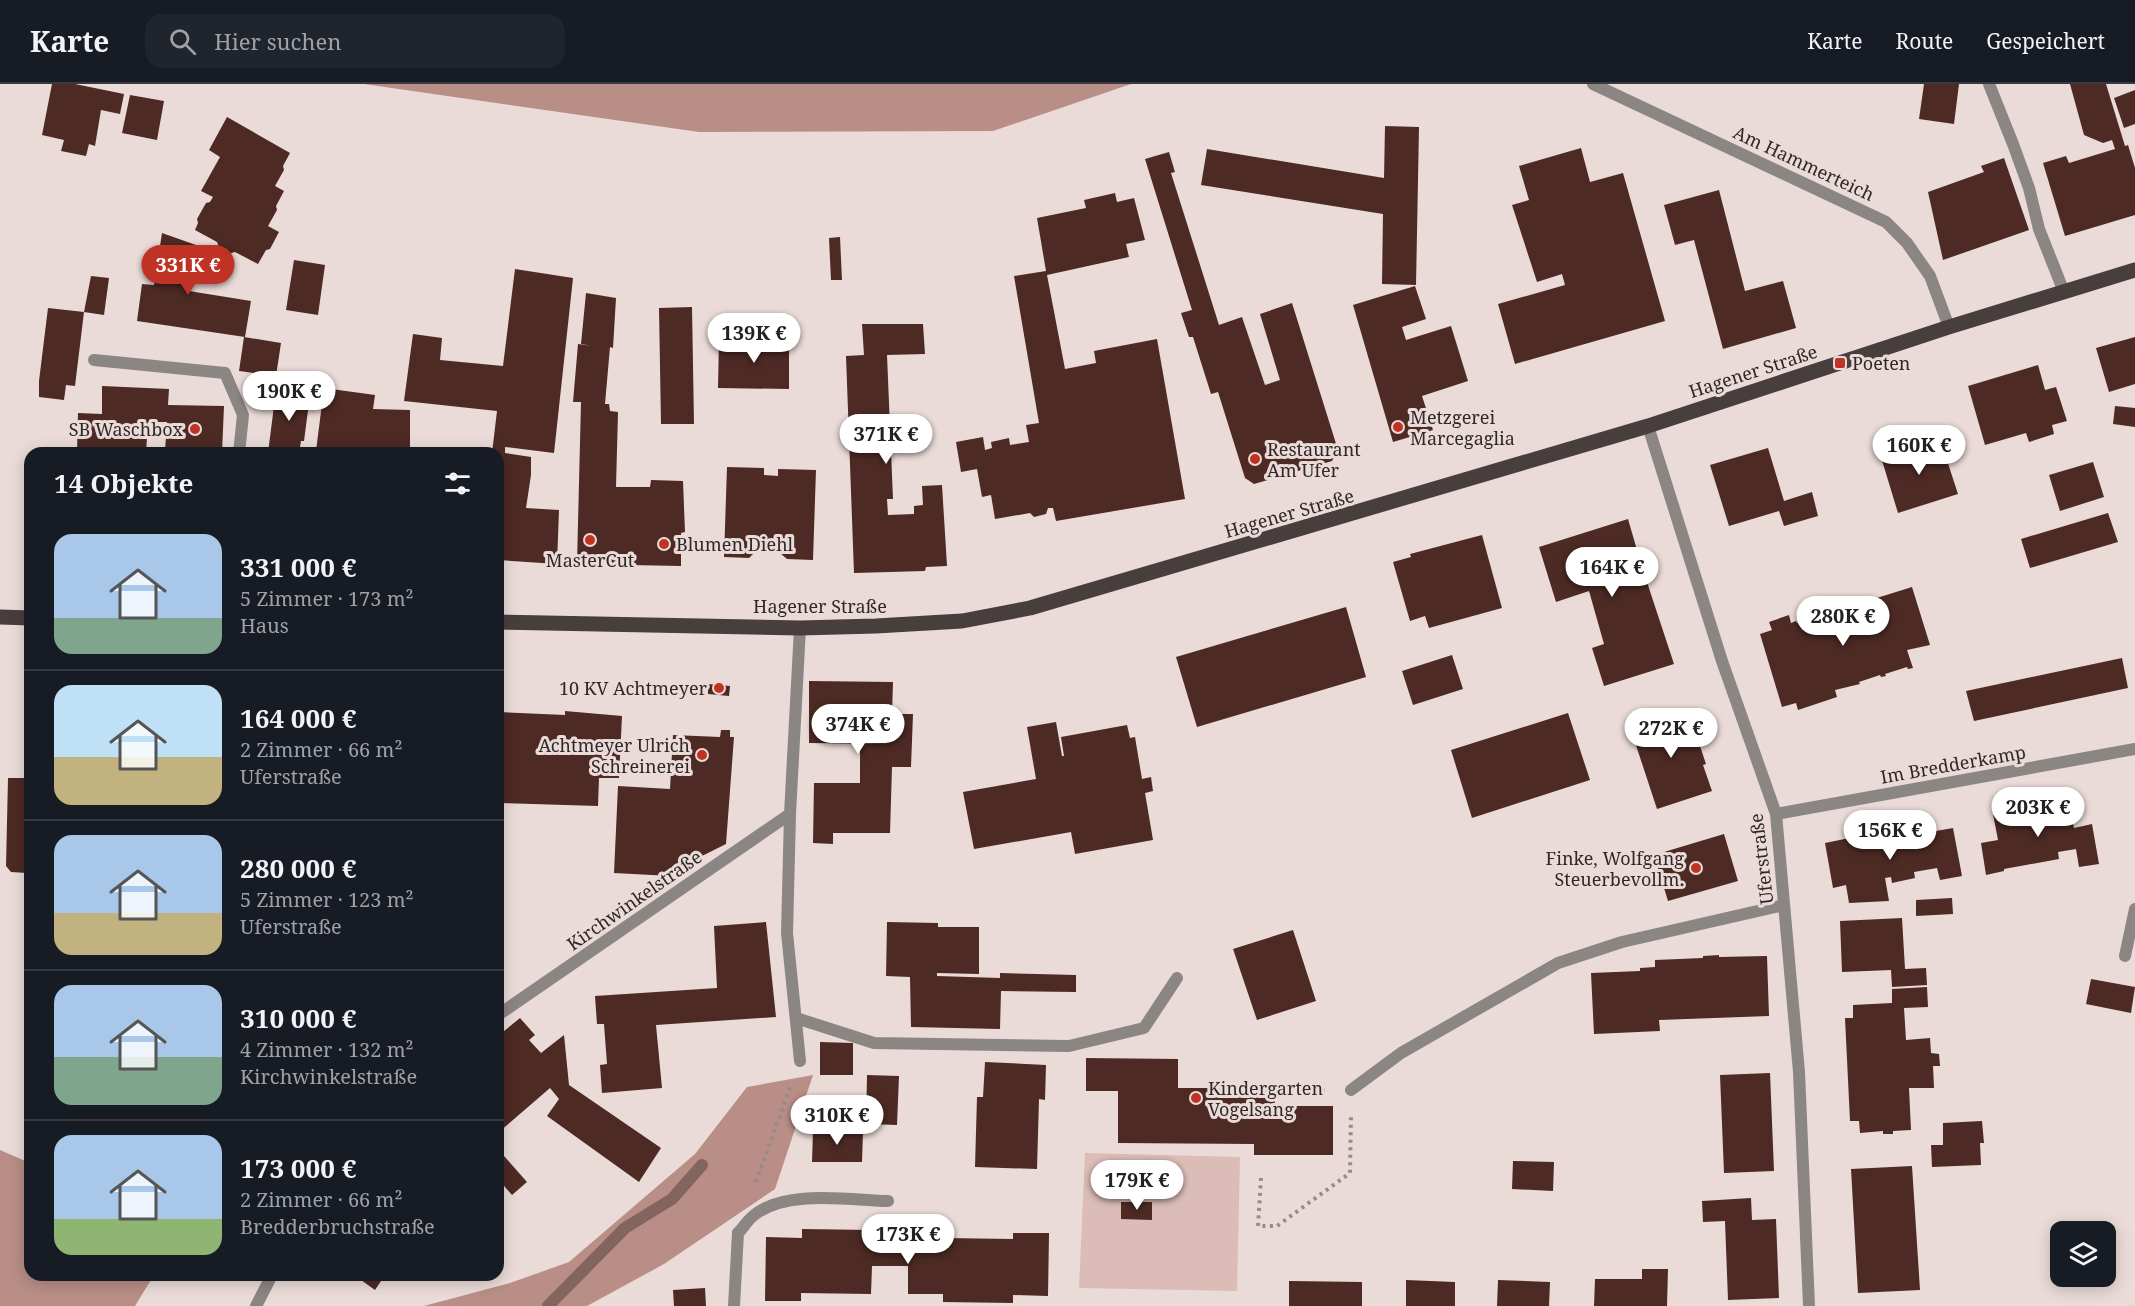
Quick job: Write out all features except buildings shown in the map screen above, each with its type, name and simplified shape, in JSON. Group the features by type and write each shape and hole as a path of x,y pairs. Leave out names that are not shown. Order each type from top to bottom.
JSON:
{"main road":[{"name":"Hagener Straße","path":"504,622 876,626 962,621 1030,608 1387,505 1648,426 1949,327 2135,270"},
{"path":"0,617 24,618"}],"street":[{"name":"Am Hammerteich","path":"1593,84 1886,222 1907,243 1930,276 1949,327"},
{"path":"1989,84 2025,177 2039,229 2064,292"},
{"path":"94,360 225,373 243,415 240,447"},
{"name":"Uferstraße","path":"1648,426 1722,661 1776,814 1799,1072 1809,1306"},
{"path":"800,627 790,814 787,933 800,1061"},
{"name":"Im Bredderkamp","path":"1776,814 2135,749"},
{"name":"Kirchwinkelstraße","path":"504,1011 790,814"},
{"path":"1351,1090 1401,1053 1558,963 1622,942 1784,905"},
{"path":"2125,956 2135,909"},
{"path":"796,1018 874,1043 1069,1046 1144,1028 1177,978"},
{"path":"734,1306 738,1233 753,1215 777,1202 797,1198 888,1201"},
{"path":"256,1306 269,1281"}],"path":[{"path":"753,1190 800,1061"},
{"path":"1261,1178 1258,1226 1277,1226 1350,1173 1351,1090"}],"shaded area":[{"path":"364,84 1131,84 993,131 699,132"},
{"path":"813,1075 775,1189 664,1264 587,1306 424,1306 510,1283 569,1262 695,1154 747,1087"},
{"path":"0,1150 24,1160 24,1281 150,1281 135,1306 0,1306"},
{"path":"1085,1153 1240,1157 1237,1291 1079,1288"}],"waterway":[{"path":"548,1306 625,1228 672,1199 702,1165"}],"place":[{"name":"Poeten","path":"1840,363"},
{"name":"Metzgerei Marcegaglia","path":"1398,427"},
{"name":"SB Waschbox","path":"195,429"},
{"name":"Restaurant Am Ufer","path":"1255,459"},
{"name":"MasterCut","path":"590,540"},
{"name":"Blumen Diehl","path":"664,544"},
{"name":"10 KV Achtmeyer","path":"719,688"},
{"name":"Achtmeyer Ulrich Schreinerei","path":"702,755"},
{"name":"Finke, Wolfgang Steuerbevollm.","path":"1696,868"},
{"name":"Kindergarten Vogelsang","path":"1196,1098"}]}
